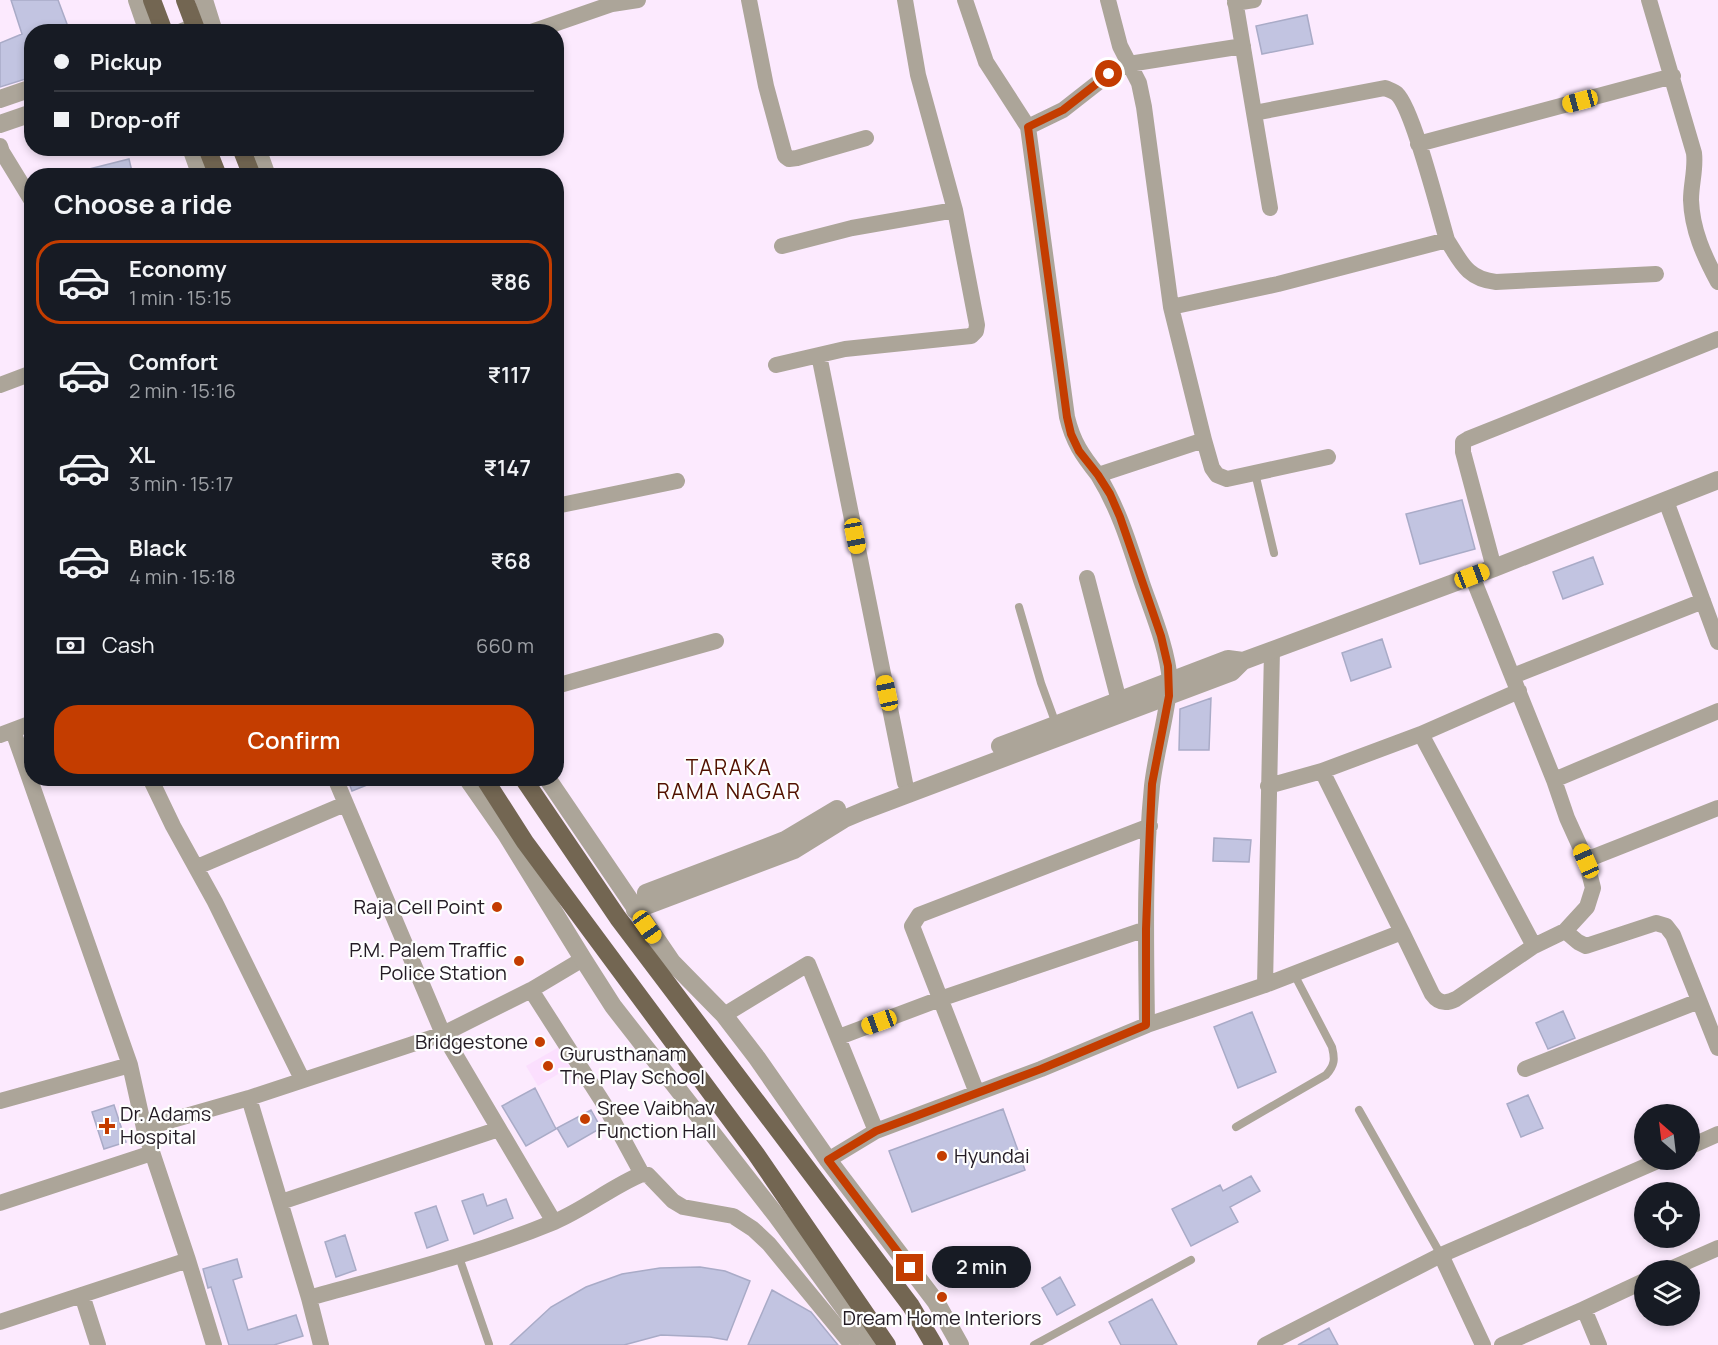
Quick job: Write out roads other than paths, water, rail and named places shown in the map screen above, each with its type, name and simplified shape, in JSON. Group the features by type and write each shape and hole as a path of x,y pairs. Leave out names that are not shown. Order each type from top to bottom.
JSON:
{"main road":[{"path":"152,0 161,24"},
{"path":"185,0 198,24"},
{"path":"489,786 525,842 756,1154 887,1345"},
{"path":"528,786 618,918 911,1306 934,1345"}],"street":[{"path":"137,0 145,24"},
{"path":"201,24 204,0"},
{"path":"554,24 612,4 638,0"},
{"path":"749,0 765,86 785,156 789,159 797,158 866,138"},
{"path":"776,364 845,349 960,338 971,336 976,331 977,325 955,210 918,75 905,0"},
{"path":"965,0 986,62 1028,127 1071,434 1079,451 1110,494 1161,636 1168,666 1169,689 1152,784 1146,929 1146,1025"},
{"path":"1108,0 1120,46 1139,83 1171,307 1212,468 1217,475 1227,478 1328,457"},
{"path":"1254,0 1235,2 1270,208"},
{"path":"1649,0 1694,153 1696,168 1691,199 1696,235 1718,282"},
{"path":"1028,127 1063,110 1109,74 1129,64 1243,46"},
{"path":"1418,144 1673,76"},
{"path":"1254,112 1385,88 1397,93 1405,105 1447,240 1472,275 1483,281 1496,282 1656,274"},
{"path":"0,99 24,91"},
{"path":"0,124 24,116"},
{"path":"0,146 24,188"},
{"path":"782,246 852,228 955,210"},
{"path":"1171,307 1278,284 1447,240"},
{"path":"1494,568 1463,452 1463,442 1718,339"},
{"path":"819,355 905,783"},
{"path":"0,385 24,376"},
{"path":"1098,475 1204,440"},
{"path":"632,905 785,840 842,807 1119,700 1232,672 1243,661 1494,568 1718,480"},
{"path":"564,504 677,481"},
{"path":"1666,501 1716,633"},
{"path":"1322,771 1437,1000 1449,1003 1456,999 1534,946 1565,931 1587,908 1593,888 1586,861 1472,576"},
{"path":"1087,578 1119,700"},
{"path":"1268,786 1322,771 1421,734 1516,683 1702,601"},
{"path":"564,684 716,641"},
{"path":"1265,985 1272,650"},
{"path":"632,905 794,850 836,824 863,811 1169,689"},
{"path":"1554,780 1718,711"},
{"path":"24,726 7,733 24,779"},
{"path":"1421,734 1534,946"},
{"path":"27,786 130,1065 144,1128 214,1345"},
{"path":"154,786 173,826 197,867 302,1079"},
{"path":"338,786 443,1034 554,1222"},
{"path":"473,786 506,834 583,959 620,1014 776,1215 871,1345"},
{"path":"552,786 672,962 724,1015 757,1058 828,1160 936,1302 960,1345"},
{"path":"197,867 345,804"},
{"path":"1586,861 1718,808"},
{"path":"977,1093 912,926 920,915 1150,826"},
{"path":"1565,931 1586,946 1656,923 1666,926 1673,935 1718,1048"},
{"path":"839,1037 940,999 1146,929"},
{"path":"828,1160 876,1131 1146,1025 1265,985 1402,932"},
{"path":"144,1128 249,1098 443,1034 531,990 583,959"},
{"path":"724,1015 808,964 876,1131"},
{"path":"531,990 604,1104 642,1174"},
{"path":"1525,1069 1699,1001"},
{"path":"0,1101 130,1065"},
{"path":"249,1098 321,1345"},
{"path":"280,1202 499,1129"},
{"path":"1700,1142 1718,1134"},
{"path":"0,1203 152,1154"},
{"path":"1265,1345 1441,1255 1637,1170"},
{"path":"309,1298 459,1257 554,1222 577,1212 642,1174 648,1175 673,1201 683,1207 733,1216 753,1229 769,1244 852,1345"},
{"path":"753,1229 776,1215"},
{"path":"1691,1260 1718,1248"},
{"path":"1441,1255 1483,1345"},
{"path":"0,1322 188,1260"},
{"path":"1502,1345 1634,1286"},
{"path":"82,1295 98,1345"},
{"path":"1584,1309 1599,1345"}],"lane":[{"path":"1255,473 1274,553"},
{"path":"1019,607 1041,683 1056,724"},
{"path":"1236,1127 1326,1075 1332,1069 1335,1059 1332,1047 1294,974"},
{"path":"1359,1110 1441,1255"},
{"path":"459,1257 489,1344"},
{"path":"1034,1345 1191,1260"}],"place":[{"name":"Raja Cell Point","path":"497,907"},
{"name":"P.M. Palem Traffic Police Station","path":"519,961"},
{"name":"Bridgestone","path":"540,1042"},
{"name":"Gurusthanam The Play School","path":"548,1066"},
{"name":"Sree Vaibhav Function Hall","path":"585,1119"},
{"name":"Dr. Adams Hospital","path":"107,1126"},
{"name":"Hyundai","path":"942,1156"},
{"name":"Dream Home Interiors","path":"942,1297"}],"district":[{"name":"TARAKA RAMA NAGAR","path":"729,780"}]}
